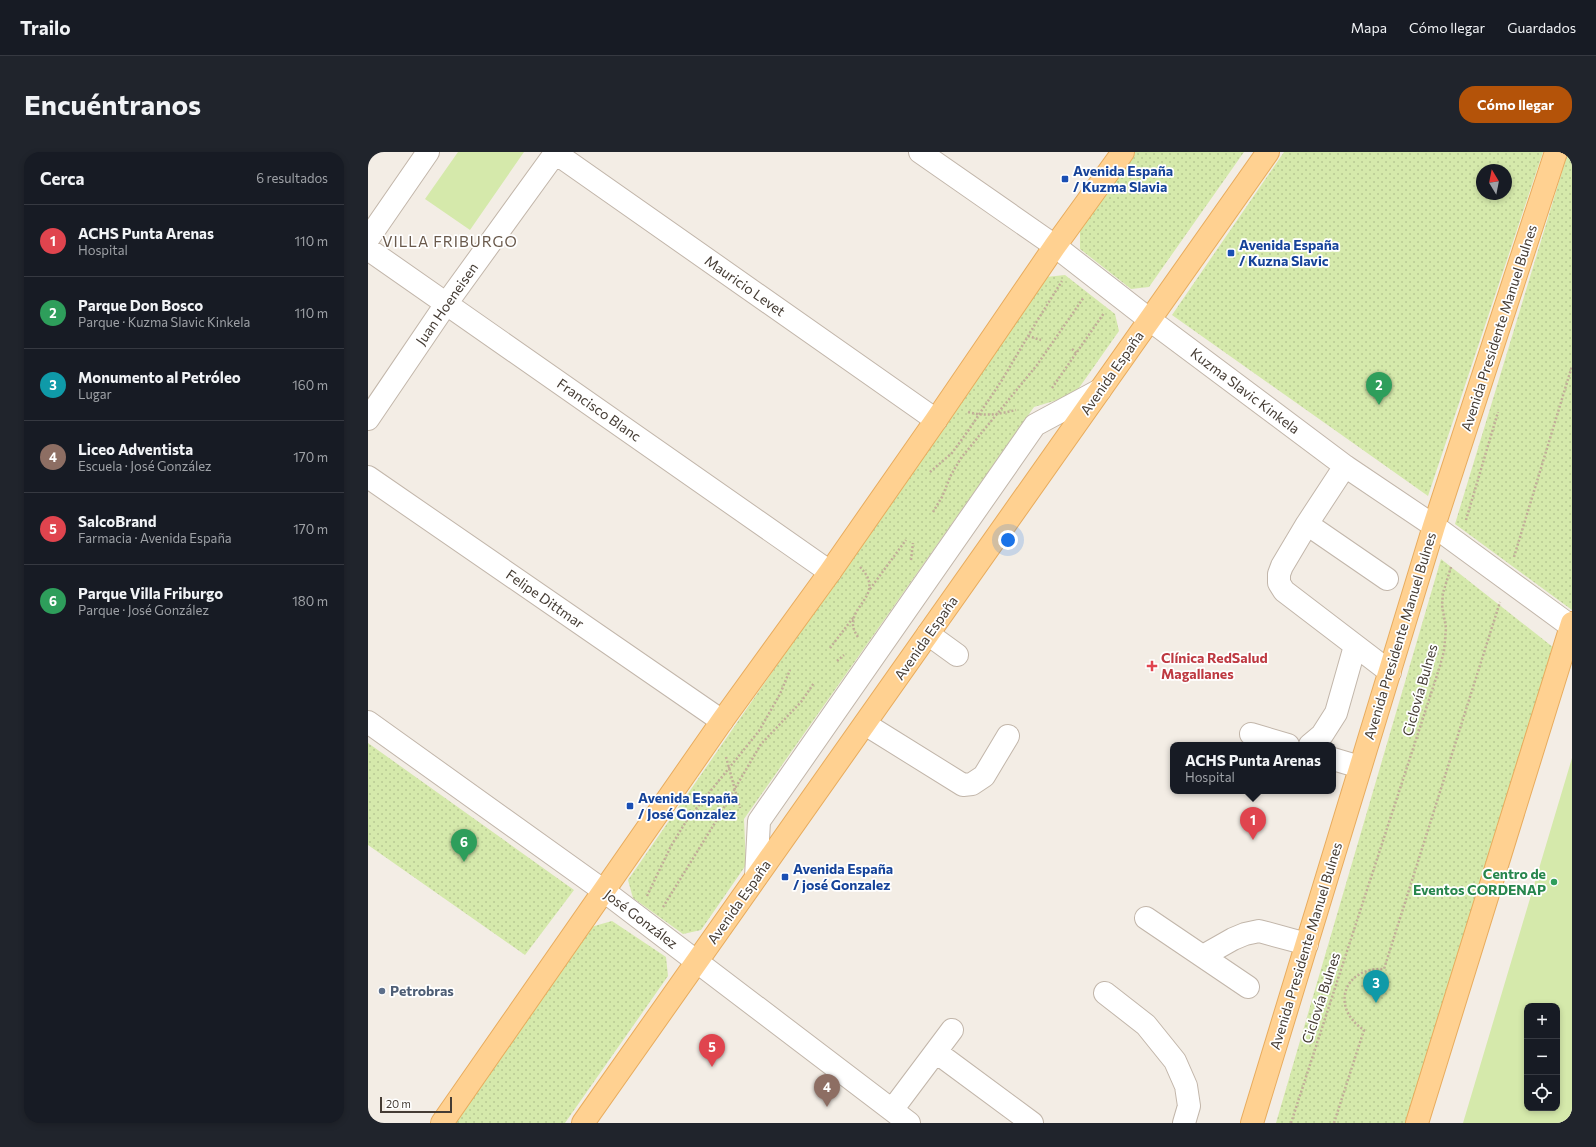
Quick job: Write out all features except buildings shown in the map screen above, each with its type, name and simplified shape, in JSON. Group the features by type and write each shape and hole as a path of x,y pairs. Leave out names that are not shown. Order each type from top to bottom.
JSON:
{"main road":[{"path":"442,1123 722,721 830,572 936,420 1054,246 1124,152"},
{"name":"Avenida España","path":"583,1123 1268,152"},
{"name":"Avenida Presidente Manuel Bulnes","path":"1252,1123 1434,526 1556,152"},
{"path":"1416,1123 1572,625"}],"street":[{"path":"368,239 428,152"},
{"name":"Juan Hoeneisen","path":"368,419 446,304 555,152"},
{"name":"Mauricio Levet","path":"555,152 936,420"},
{"name":"Kuzma Slavic Kinkela","path":"920,152 1054,246 1345,466 1434,526 1572,625"},
{"name":"Francisco Blanc","path":"368,248 830,572"},
{"path":"756,877 759,821 1035,425 1100,390"},
{"path":"1345,466 1307,524 1282,566 1279,574 1279,583 1284,590 1390,672"},
{"name":"Felipe Dittmar","path":"368,477 722,721"},
{"path":"1307,524 1387,578"},
{"path":"928,634 957,655"},
{"path":"1314,742 1322,735 1336,713 1355,646"},
{"name":"José González","path":"368,722 604,891 900,1117"},
{"path":"865,724 963,785 972,784 984,776 1008,736"},
{"path":"1251,734 1278,742"},
{"path":"1336,760 1360,767"},
{"path":"1146,918 1248,987"},
{"path":"1203,956 1232,939 1259,931 1307,944"},
{"path":"1105,993 1146,1025 1174,1061 1186,1086 1189,1106 1184,1123"},
{"path":"900,1117 936,1052 952,1030"},
{"path":"936,1052 1032,1123"}],"path":[{"path":"928,474 952,453 979,415 1062,281"},
{"path":"933,512 942,497 954,469 973,442 1037,365 1085,296"},
{"path":"1051,389 1105,312"},
{"path":"1028,336 1041,340"},
{"path":"1072,349 1076,353"},
{"path":"1334,1123 1364,1030 1355,1024 1347,1011 1345,996 1348,986 1353,978 1362,971 1373,968 1384,969 1507,579 1572,366"},
{"path":"966,412 979,415 997,414 1020,409"},
{"name":"Ciclovía Bulnes","path":"1291,1123 1440,666 1444,651 1446,628 1442,605 1443,593 1498,410"},
{"path":"830,648 906,540"},
{"path":"843,553 864,571 870,590"},
{"path":"853,617 856,635 876,653"},
{"path":"644,901 671,846 687,820 759,731 780,694 792,665"},
{"path":"659,912 761,744 801,702 814,683"},
{"path":"725,755 740,810"}],"green space":[{"path":"458,152 524,152 470,230 425,199"},
{"path":"1135,152 1244,152 1149,287 1131,289 1080,249 1080,230"},
{"path":"1284,152 1543,152 1428,496 1172,315"},
{"path":"1568,152 1572,152 1572,610 1455,524"},
{"path":"1065,275 1115,314 1119,331 1074,395 1034,407 744,819 746,865 701,930 683,934 633,898 628,880 1046,277"},
{"path":"1441,559 1554,648 1413,1123 1276,1123"},
{"path":"368,743 574,890 525,955 368,845"},
{"name":"Centro de Eventos CORDENAP","path":"1572,758 1572,1123 1463,1123"},
{"path":"612,921 666,957 668,976 565,1123 455,1123 591,927"}],"place":[{"name":"Avenida España / Kuzma Slavia","path":"1065,179"},
{"name":"Avenida España / Kuzna Slavic","path":"1231,253"},
{"name":"Parque Don Bosco","path":"1379,405"},
{"name":"Clínica RedSalud Magallanes","path":"1152,666"},
{"name":"Avenida España / José Gonzalez","path":"630,806"},
{"name":"ACHS Punta Arenas","path":"1253,840"},
{"name":"Parque Villa Friburgo","path":"464,862"},
{"name":"Avenida España / josé Gonzalez","path":"785,877"},
{"name":"Centro de Eventos CORDENAP","path":"1554,882"},
{"name":"Petrobras","path":"382,991"},
{"name":"Monumento al Petróleo","path":"1376,1003"},
{"name":"SalcoBrand","path":"712,1067"},
{"name":"Liceo Adventista","path":"827,1107"}],"district":[{"name":"VILLA FRIBURGO","path":"450,242"}]}
